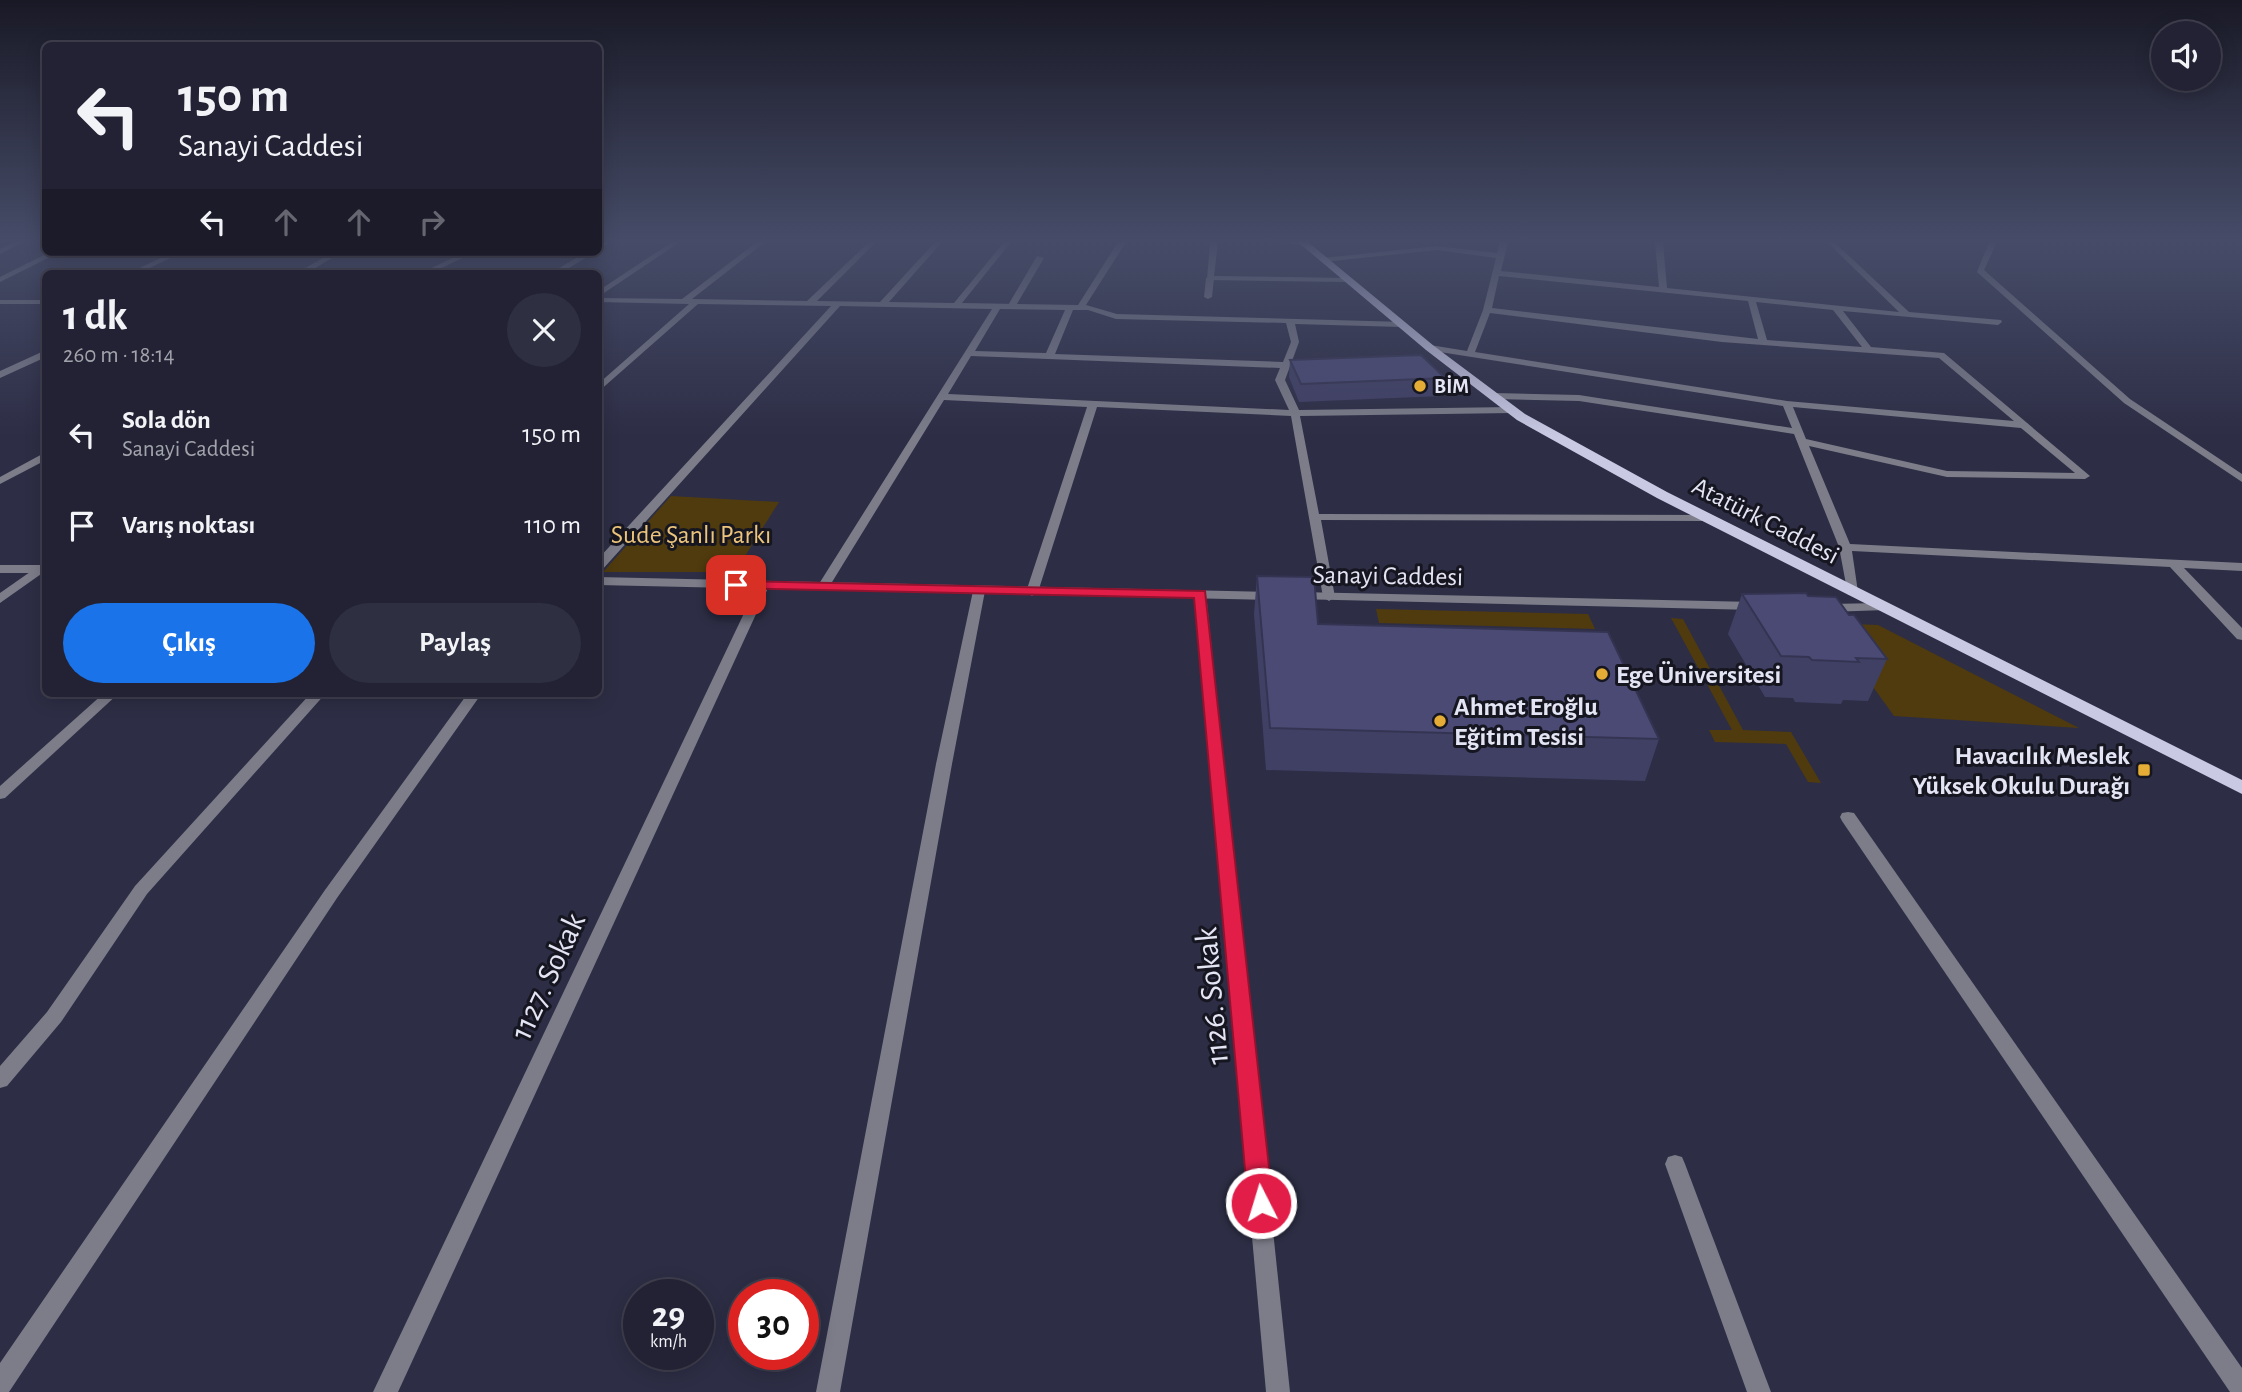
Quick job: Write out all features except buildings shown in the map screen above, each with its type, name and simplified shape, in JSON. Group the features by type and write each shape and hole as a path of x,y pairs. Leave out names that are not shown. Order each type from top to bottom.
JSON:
{"main road":[{"name":"Atatürk Caddesi","path":"1381,307 1512,410 1708,518 2242,788"}],"street":[{"path":"602,385 690,307"},
{"path":"602,563 835,307"},
{"path":"822,587 997,307"},
{"path":"1012,307 1075,308 1116,316 1402,324"},
{"path":"1470,354 1488,307"},
{"path":"1753,307 1763,342"},
{"path":"1826,307 1998,322"},
{"path":"1899,307 1907,315"},
{"path":"2021,307 2127,401 2242,479"},
{"path":"1049,356 1075,308"},
{"path":"1836,308 1868,349"},
{"path":"1487,310 1763,342 1941,355 2085,476 1947,474 1800,437 1579,398 1494,396"},
{"path":"1290,321 1295,342 1280,380 1295,412 1329,597"},
{"path":"1430,348 1787,404 2025,425"},
{"path":"968,353 1286,365"},
{"path":"0,375 42,355"},
{"path":"940,397 1295,412 1512,410"},
{"path":"1032,592 1093,404"},
{"path":"1787,404 1845,547 1852,592"},
{"path":"0,481 42,457"},
{"path":"1315,517 1708,518"},
{"path":"1845,547 2242,567"},
{"path":"2174,563 2242,636"},
{"path":"0,569 42,569"},
{"path":"0,599 42,570"},
{"name":"Sanayi Caddesi","path":"602,581 1775,607"},
{"name":"1127. Sokak","path":"385,1392 763,586"},
{"path":"828,1392 941,778 979,591"},
{"name":"1126. Sokak","path":"1200,594 1278,1392"},
{"path":"1814,608 1882,607"},
{"path":"0,793 108,697"},
{"path":"0,1080 54,1017 141,890 315,697"},
{"path":"0,1384 331,894 472,697"},
{"path":"1847,817 2242,1390"},
{"path":"1675,1164 1759,1392"}],"green space":[{"name":"Sude Şanlı Parkı","path":"671,496 779,502 735,572 603,572"},
{"path":"1376,609 1588,614 1595,629 1379,623"},
{"path":"1671,618 1683,619 1743,730 1791,732 1821,783 1808,782 1786,744 1715,742 1709,730 1732,730"},
{"path":"1827,623 1878,625 2079,728 1894,716"}],"place":[{"name":"BİM","path":"1420,386"},
{"name":"Ege Üniversitesi","path":"1602,674"},
{"name":"Ahmet Eroğlu Eğitim Tesisi","path":"1440,721"},
{"name":"Havacılık Meslek Yüksek Okulu Durağı","path":"2144,770"}],"route":[{"path":"736,585 1200,594 1261,1203"}]}
